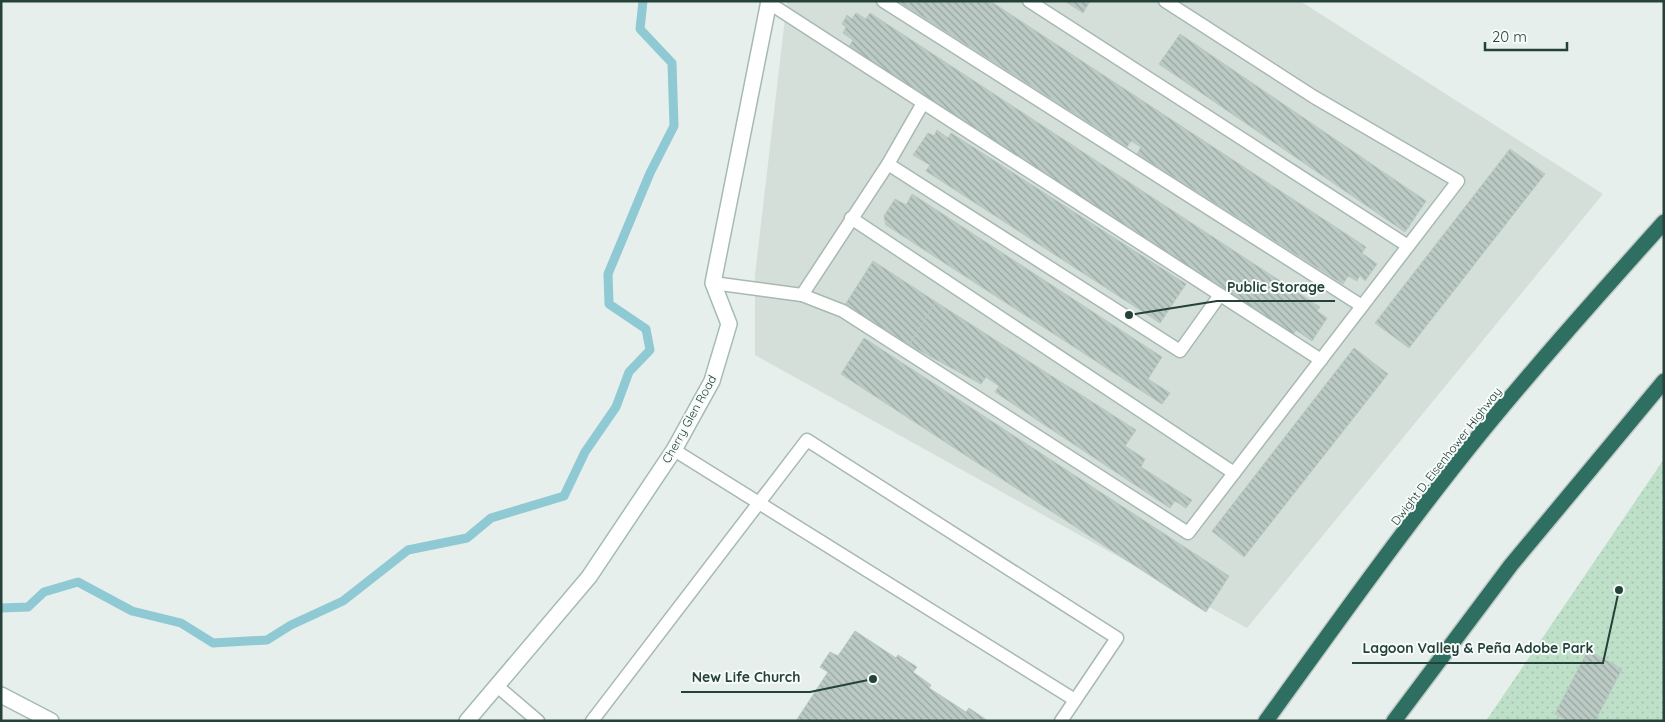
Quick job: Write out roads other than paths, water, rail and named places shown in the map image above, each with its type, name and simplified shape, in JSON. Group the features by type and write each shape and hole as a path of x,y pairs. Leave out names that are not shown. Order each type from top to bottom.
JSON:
{"highway":[{"name":"Dwight D. Eisenhower Highway","path":"1266,721 1373,572 1464,455 1560,339 1664,222"},
{"path":"1394,721 1510,565 1664,381"}],"street":[{"path":"713,283 769,2"},
{"name":"Cherry Glen Road","path":"467,721 589,577 674,450 712,381 729,324 713,283"},
{"path":"1,695 51,721"}],"lane":[{"path":"883,1 1362,306"},
{"path":"1030,1 1408,246"},
{"path":"713,283 802,295 843,311 1188,533 1458,181 1314,97 1165,1"},
{"path":"769,2 1321,360"},
{"path":"802,295 888,164 923,103"},
{"path":"888,164 1180,351 1220,295"},
{"path":"851,218 1234,473"},
{"path":"592,721 807,440 1117,638 1061,721"},
{"path":"674,450 1075,700"},
{"path":"497,686 538,721"}],"waterway":[{"path":"1,608 28,607 44,592 78,582 132,611 181,623 213,643 267,640 291,625 343,601 408,550 467,538 491,518 564,496 585,452 616,407 629,372 650,350 646,329 609,304 608,274 650,173 674,126 672,63 640,29 643,1"}],"place":[{"name":"Public Storage","path":"1129,315"},
{"name":"Lagoon Valley & Peña Adobe Park","path":"1619,590"},
{"name":"New Life Church","path":"873,679"}]}
